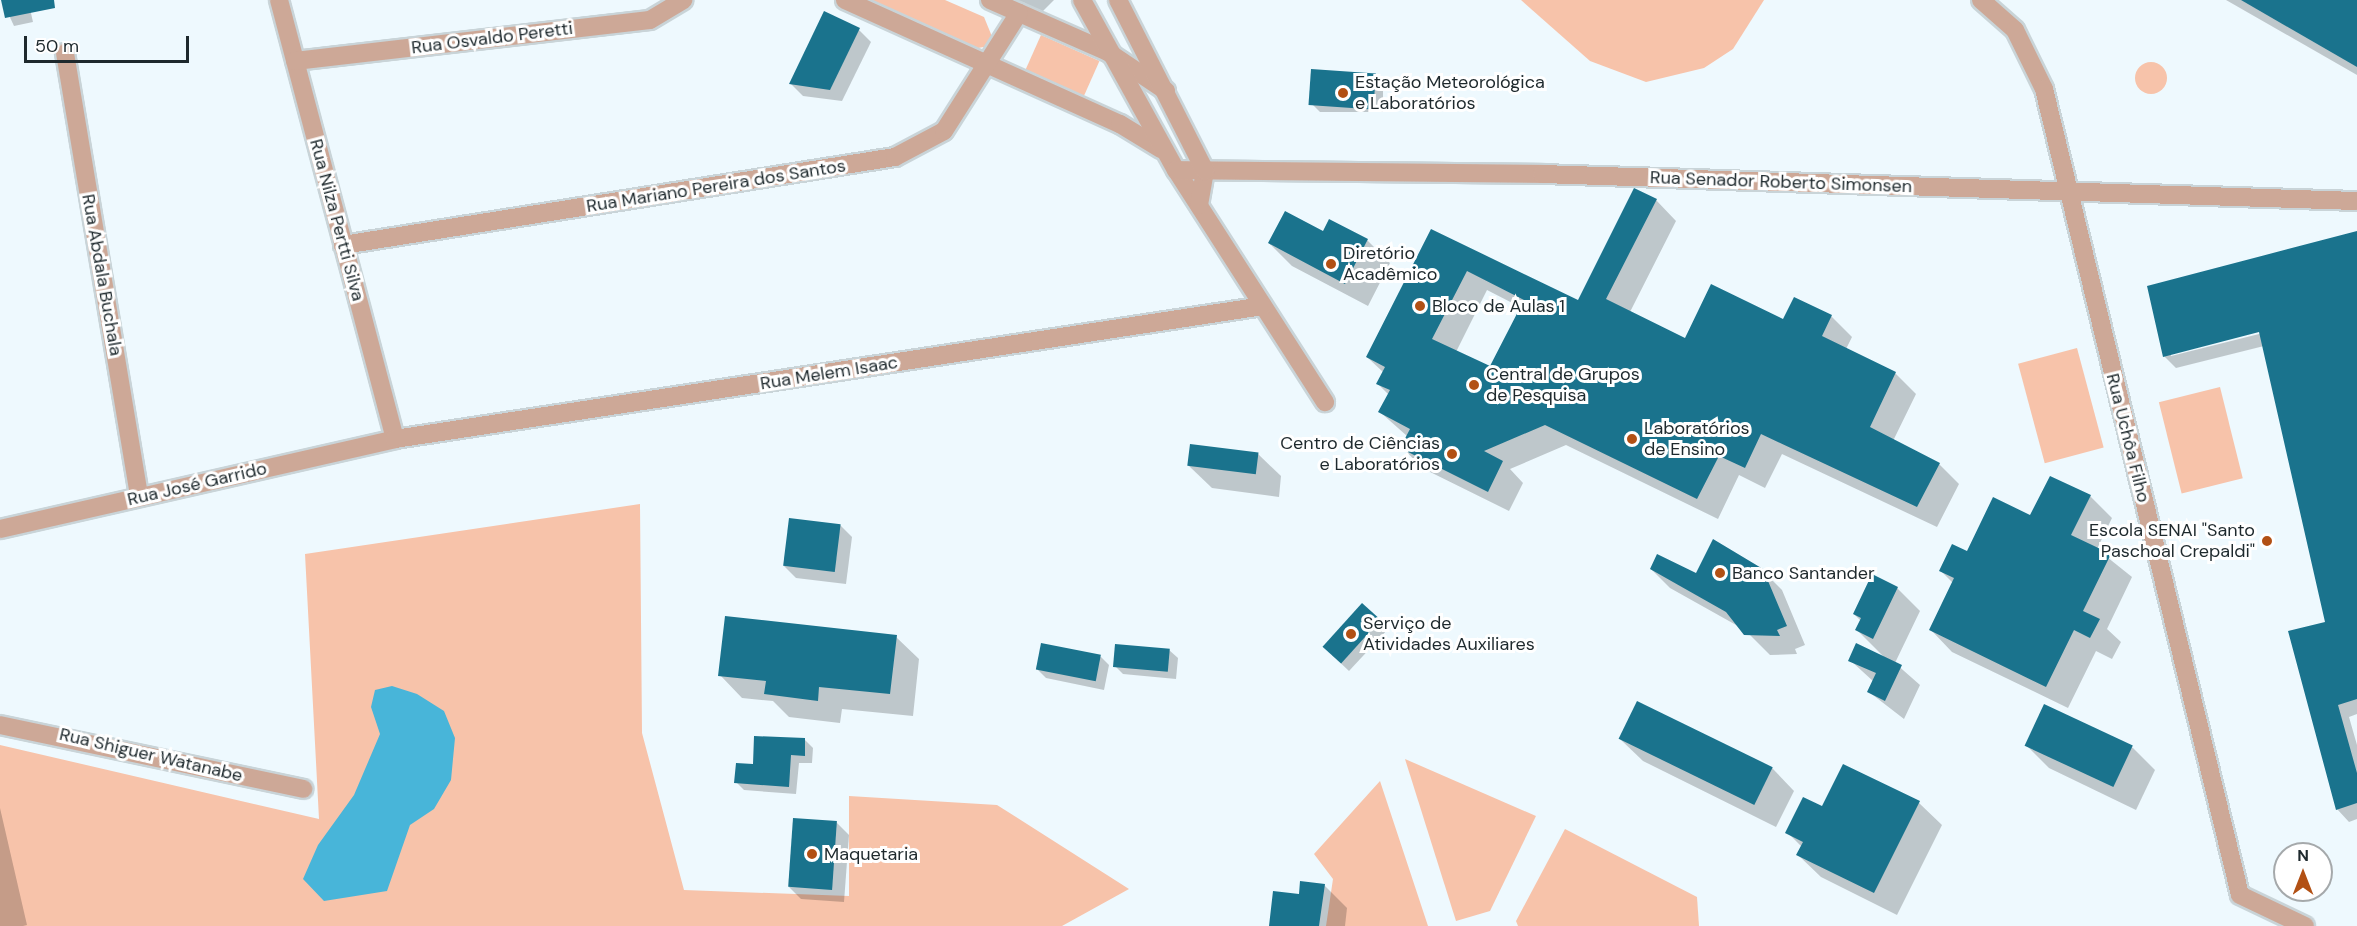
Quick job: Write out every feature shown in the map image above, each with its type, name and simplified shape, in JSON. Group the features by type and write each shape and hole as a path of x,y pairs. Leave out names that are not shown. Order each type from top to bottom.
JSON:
{"street":[{"name":"Rua Nilza Pertti Silva","path":"279,0 394,440"},
{"name":"Rua Osvaldo Peretti","path":"295,61 650,20 683,0"},
{"path":"845,0 988,67 1120,124 1161,149"},
{"path":"990,0 1108,52 1166,91"},
{"path":"1082,0 1161,149 1325,402"},
{"path":"1118,0 1205,171 1198,205"},
{"name":"Rua Uchôa Filho","path":"1981,0 2015,30 2044,89 2240,895 2304,926"},
{"name":"Rua Mariano Pereira dos Santos","path":"343,245 895,157 944,131 988,67 1019,13"},
{"name":"Rua Abdala Buchala","path":"65,52 139,497"},
{"name":"Rua Senador Roberto Simonsen","path":"1176,170 2068,190 2357,201"},
{"name":"Rua Melem Isaac","path":"394,440 1263,306"},
{"name":"Rua José Garrido","path":"0,529 394,440"},
{"name":"Rua Shiguer Watanabe","path":"0,725 303,789"}],"shaded area":[{"path":"867,0 945,0 984,17 993,39 989,46 973,49"},
{"path":"1521,0 1764,0 1733,49 1704,68 1646,82 1590,61"},
{"path":"1041,35 1099,61 1083,98 1024,72"},
{"path":"2151,62 2162,67 2167,78 2162,89 2151,94 2140,89 2135,78 2140,67"},
{"path":"2077,348 2104,447 2045,463 2018,364"},
{"path":"2220,387 2243,478 2182,493 2159,402"},
{"path":"640,504 642,733 684,890 849,896 849,796 997,805 1129,889 1062,926 0,926 0,745 319,819 305,554"},
{"path":"1405,759 1536,816 1490,911 1456,921"},
{"path":"1380,781 1428,926 1326,926 1333,879 1314,854"},
{"path":"1565,829 1697,897 1699,926 1518,926 1516,921"}],"water":[{"path":"392,686 417,694 444,711 455,738 451,780 434,809 410,825 387,891 324,901 303,879 318,845 354,795 380,734 371,707 375,690"}],"building":[{"path":"1,0 54,0 55,8 5,18"},
{"path":"2241,0 2357,0 2357,67"},
{"path":"824,11 860,28 830,90 789,84"},
{"name":"Estação Meteorológica e Laboratórios","path":"1311,69 1376,74 1373,109 1308,105"},
{"path":"1634,188 1657,199 1606,299 1685,338 1711,284 1783,319 1794,297 1832,315 1822,336 1896,372 1870,427 1940,463 1917,507 1761,434 1745,468 1719,456 1697,499 1545,425 1484,451 1503,461 1488,492 1400,448 1410,429 1378,412 1390,390 1376,384 1385,367 1366,357 1431,229 1578,300","holes":["1467,271 1524,300 1490,366 1432,339"]},
{"name":"Diretório Acadêmico","path":"1285,211 1323,231 1329,219 1368,239 1345,284 1268,243"},
{"path":"2357,231 2357,699 2338,705 2357,773 2357,803 2336,810 2288,631 2325,622 2259,332 2163,357 2147,286"},
{"path":"1190,444 1258,452 1256,474 1187,466"},
{"path":"2050,476 2091,495 2071,535 2111,554 2083,611 2100,619 2090,638 2074,630 2046,687 1929,630 1954,578 1939,571 1952,544 1967,551 1993,497 2030,515"},
{"path":"789,518 841,524 835,572 783,566"},
{"path":"1713,539 1763,569 1787,626 1777,630 1780,636 1744,635 1726,612 1650,569 1657,554 1696,573"},
{"path":"1872,574 1898,587 1873,639 1855,630 1861,618 1853,614"},
{"name":"Serviço de Atividades Auxiliares","path":"1362,603 1381,620 1341,664 1323,647"},
{"path":"725,616 897,635 890,694 819,687 818,701 764,694 766,681 718,676"},
{"path":"1041,643 1101,655 1096,681 1036,670"},
{"path":"1856,643 1902,665 1885,701 1867,692 1876,673 1848,661"},
{"path":"1115,644 1170,649 1168,672 1113,667"},
{"path":"1637,701 1773,767 1754,805 1619,739"},
{"path":"2044,704 2133,745 2113,787 2025,746"},
{"path":"754,736 805,738 805,756 791,755 789,787 734,783 736,763 753,764"},
{"path":"1843,764 1920,801 1874,893 1796,855 1803,842 1785,833 1803,797 1822,806"},
{"name":"Maquetaria","path":"793,818 837,821 832,890 788,887"},
{"path":"1300,881 1325,884 1319,926 1269,926 1273,891 1299,894"}],"place":[{"name":"Estação Meteorológica e Laboratórios","path":"1343,93"},
{"name":"Diretório Acadêmico","path":"1331,264"},
{"name":"Bloco de Aulas 1","path":"1420,306"},
{"name":"Central de Grupos de Pesquisa","path":"1474,385"},
{"name":"Laboratórios de Ensino","path":"1632,439"},
{"name":"Centro de Ciências e Laboratórios","path":"1452,454"},
{"name":"Escola SENAI \"Santo Paschoal Crepaldi\"","path":"2267,541"},
{"name":"Banco Santander","path":"1720,573"},
{"name":"Serviço de Atividades Auxiliares","path":"1351,634"},
{"name":"Maquetaria","path":"812,854"}]}
